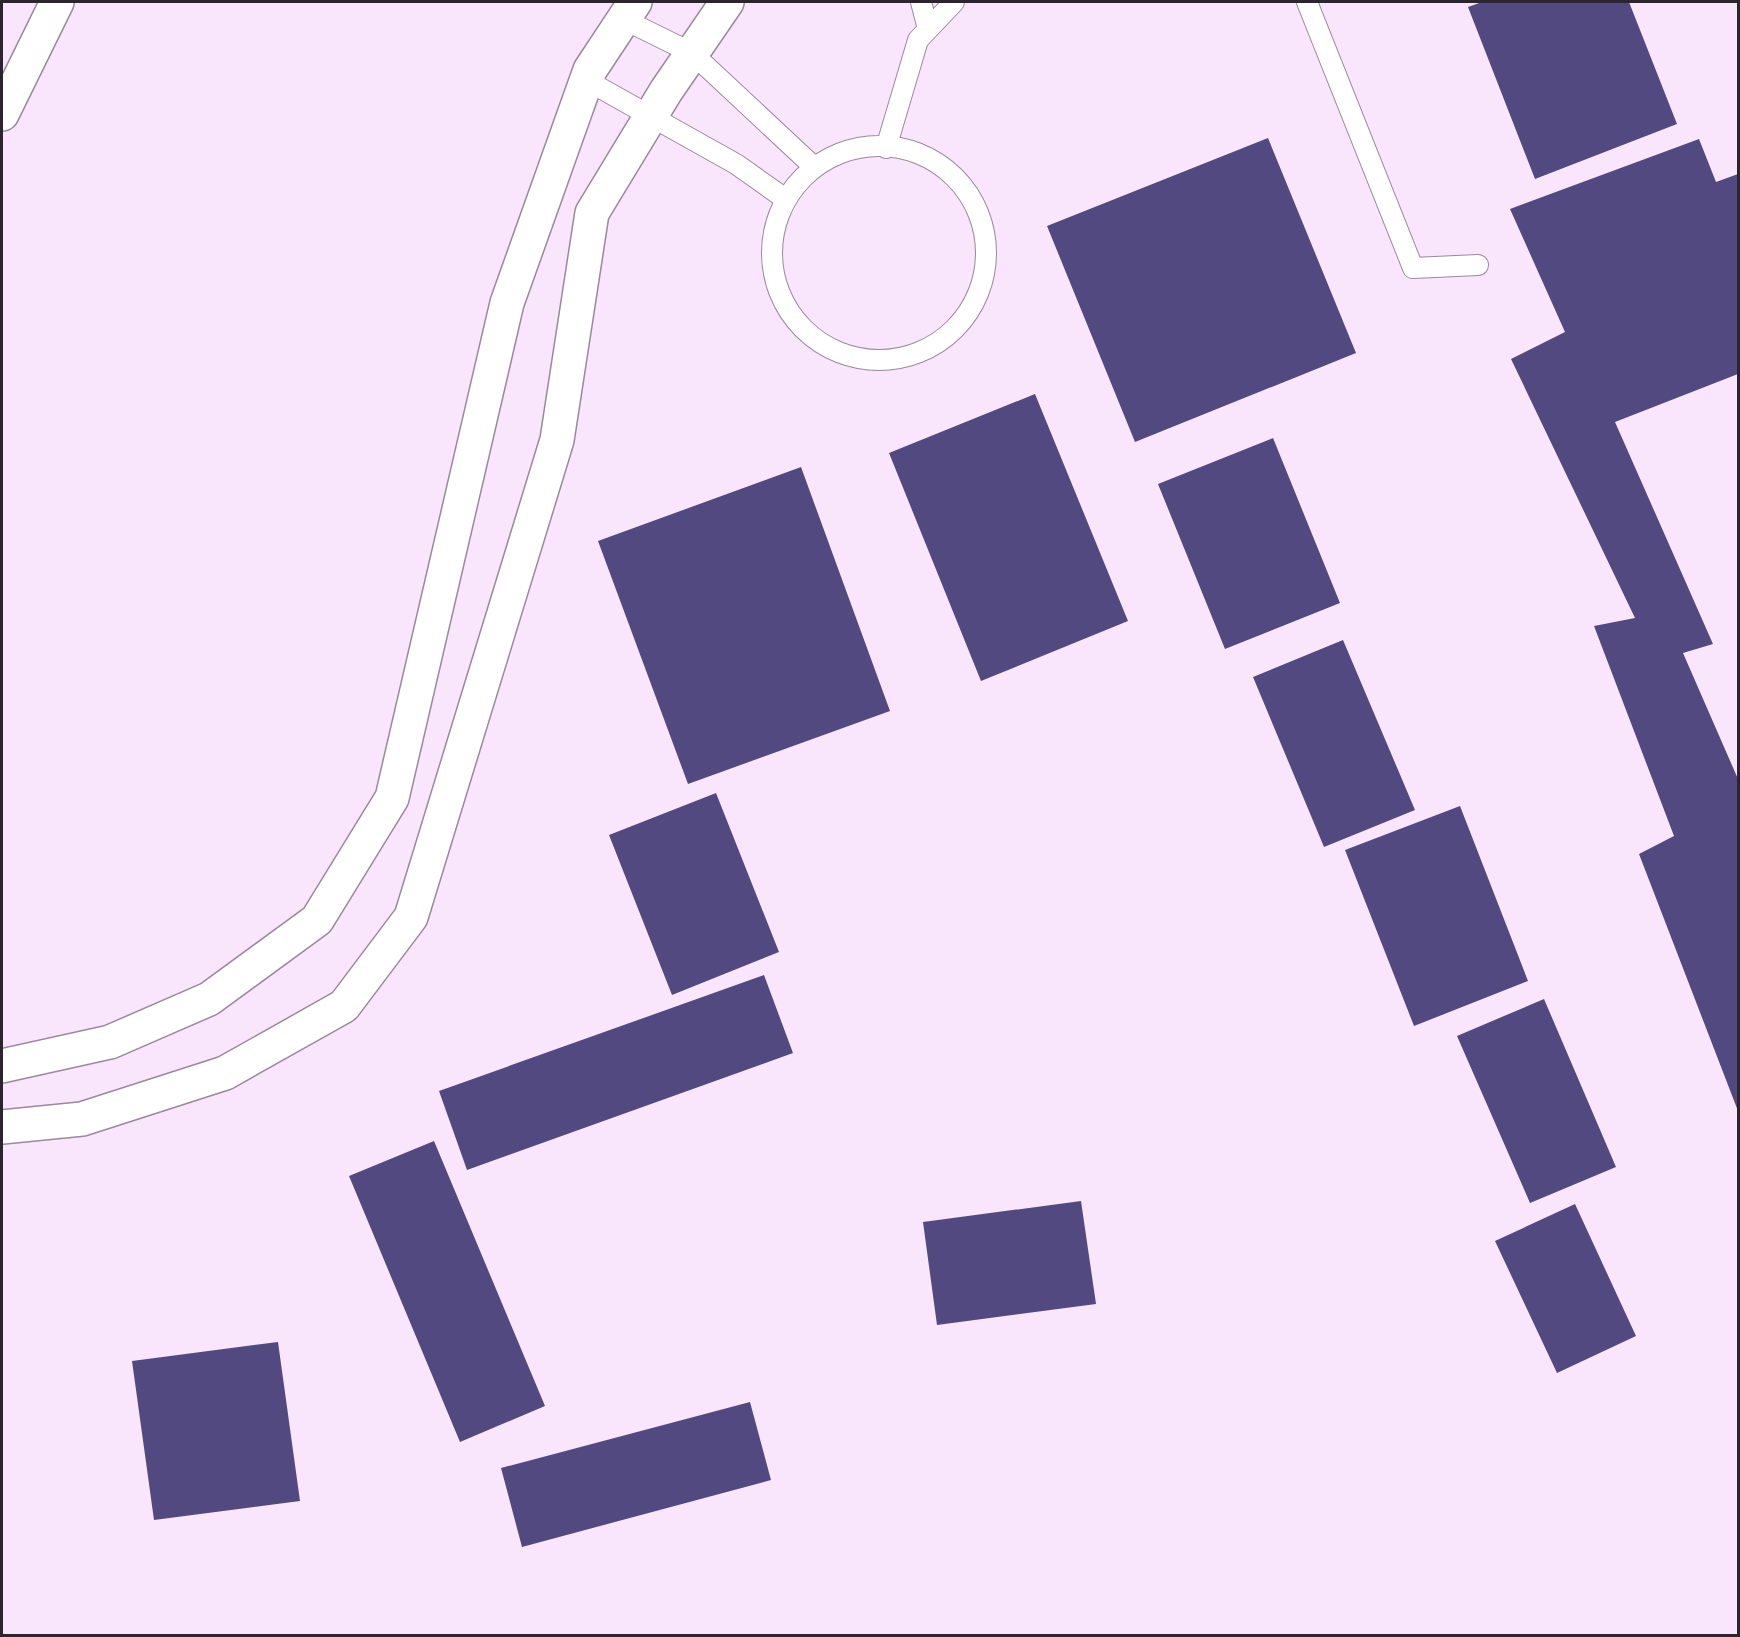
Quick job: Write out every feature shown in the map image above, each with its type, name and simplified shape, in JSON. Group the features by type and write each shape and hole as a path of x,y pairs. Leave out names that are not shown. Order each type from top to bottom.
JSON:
{"street":[{"path":"2,114 57,2"},
{"path":"2,1127 82,1119 225,1073 344,1006 411,917 557,440 592,213 650,117 727,2"},
{"path":"2,1066 110,1042 208,999 317,920 392,798 507,303 590,70 629,10"}],"lane":[{"path":"921,2 928,29"},
{"path":"886,148 918,40 954,2"},
{"path":"1307,2 1413,268 1478,264"},
{"path":"629,10 692,53 813,166"},
{"path":"586,80 736,164 784,198"},
{"path":"866,145 886,148 923,154 968,191 987,245 977,302 938,345 884,362 828,349 785,309 770,254 784,198 813,166 866,145"}],"building":[{"path":"1482,2 1629,2 1677,124 1535,179 1468,7"},
{"path":"1268,138 1356,353 1135,442 1047,226"},
{"path":"1699,139 1716,182 1738,174 1738,374 1615,422 1713,644 1683,653 1738,779 1738,1111 1639,854 1674,836 1594,626 1635,618 1511,359 1565,332 1510,209"},
{"path":"1035,394 1128,621 981,681 889,453"},
{"path":"1273,438 1340,603 1225,649 1158,484"},
{"path":"801,467 890,711 688,784 598,541"},
{"path":"1343,640 1415,810 1324,847 1253,677"},
{"path":"716,793 779,952 672,995 609,835"},
{"path":"1460,806 1528,981 1414,1026 1345,850"},
{"path":"764,975 793,1053 467,1170 439,1091"},
{"path":"1544,999 1616,1167 1530,1203 1457,1036"},
{"path":"434,1141 545,1406 460,1442 349,1176"},
{"path":"1081,1201 1096,1304 937,1325 923,1222"},
{"path":"1575,1204 1636,1336 1557,1373 1495,1241"},
{"path":"278,1342 300,1501 154,1520 132,1361"},
{"path":"750,1402 771,1480 522,1547 501,1468"}]}
